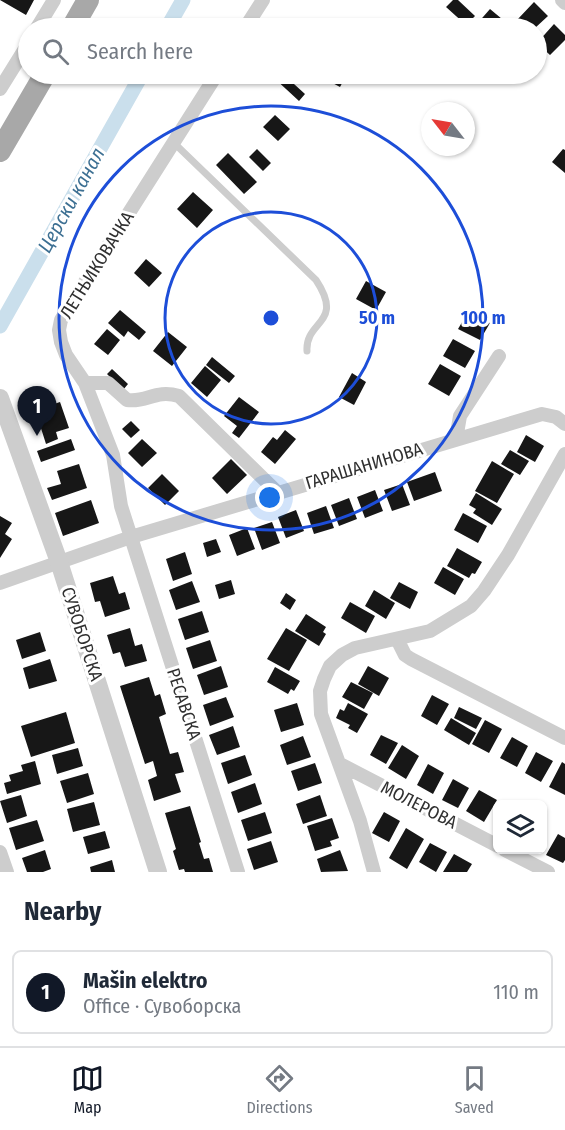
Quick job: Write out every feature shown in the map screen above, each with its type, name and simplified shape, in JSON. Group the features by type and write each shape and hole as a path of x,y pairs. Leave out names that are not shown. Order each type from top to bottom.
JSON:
{"main road":[{"path":"78,18 88,0"},
{"path":"0,151 39,84"}],"street":[{"path":"43,18 54,0"},
{"path":"251,18 263,0"},
{"path":"0,89 18,60"},
{"name":"ЛЕТЊИКОВАЧКА","path":"131,537 121,506 113,455 85,383 66,355 59,330 62,320 211,84"},
{"path":"456,439 460,416 499,356"},
{"path":"85,383 108,383 127,400 139,400 159,393 178,396 278,492"},
{"name":"СУВОБОРСКА","path":"0,398 59,562 158,872"},
{"name":"ГАРАШАНИНОВА","path":"0,583 131,537 542,414 556,417 565,424"},
{"path":"374,872 360,821 321,714 320,691 324,679 330,666 342,655 355,648 430,630 471,606 508,555 565,454"},
{"name":"РЕСАВСКА","path":"131,537 238,872"},
{"path":"397,639 405,655 411,659 565,738"},
{"name":"МОЛЕРОВА","path":"340,764 493,843"},
{"path":"0,852 7,872"},
{"path":"514,854 548,872"}],"lane":[{"path":"173,142 316,280 325,296 327,307 325,317 306,343 307,351"}],"building":[{"path":"0,0 34,0 26,15"},
{"path":"453,0 458,0 475,16 458,18 446,7"},
{"path":"534,2 548,16 546,18 519,18"},
{"path":"490,9 501,18 482,18"},
{"path":"554,24 565,35 565,40 550,55 547,52 547,32"},
{"path":"281,84 294,84 305,94 299,101"},
{"path":"275,115 290,129 278,141 263,127"},
{"path":"257,149 271,163 263,171 249,157"},
{"path":"563,149 565,150 565,173 552,162"},
{"path":"228,153 257,182 244,194 216,165"},
{"path":"193,192 213,210 197,228 177,209"},
{"path":"146,259 162,273 149,287 134,273"},
{"path":"366,281 386,292 376,310 356,299"},
{"path":"120,310 146,332 139,340 128,331 124,337 108,323"},
{"path":"468,312 490,323 480,340 458,329"},
{"path":"107,329 120,340 108,355 94,344"},
{"path":"168,332 187,347 172,366 153,351"},
{"path":"453,339 475,351 465,368 443,356"},
{"path":"212,357 235,376 229,383 206,365"},
{"path":"440,364 461,376 449,396 428,384"},
{"path":"205,366 221,380 207,397 191,383"},
{"path":"112,369 128,384 123,390 107,374"},
{"path":"352,373 366,382 354,405 339,397"},
{"path":"239,397 259,412 239,438 232,433 237,426 224,416"},
{"path":"60,402 69,428 56,432 58,439 46,444 39,422 49,419 45,407"},
{"path":"131,421 140,430 131,438 122,429"},
{"path":"285,430 296,439 275,464 261,452 273,437 277,440"},
{"path":"526,435 544,446 535,462 517,452"},
{"path":"71,439 75,450 41,462 37,451"},
{"path":"142,439 157,453 142,467 128,453"},
{"path":"510,450 529,461 520,475 501,464"},
{"path":"231,459 247,475 227,494 212,478"},
{"path":"492,461 514,474 497,503 475,491"},
{"path":"79,464 87,488 52,500 47,488 61,484 57,471"},
{"path":"435,472 442,491 414,501 407,482"},
{"path":"162,474 179,491 165,505 148,488"},
{"path":"402,484 410,505 392,511 384,490"},
{"path":"375,490 383,511 365,518 357,497"},
{"path":"476,493 502,509 492,525 473,513 476,509 469,505"},
{"path":"349,498 357,519 339,526 331,505"},
{"path":"91,500 99,523 63,536 55,513"},
{"path":"326,506 334,528 314,534 307,513"},
{"path":"296,510 304,531 286,538 278,517"},
{"path":"463,513 487,526 478,543 454,530"},
{"path":"0,516 12,523 5,534 12,539 0,558"},
{"path":"272,522 280,543 262,550 254,528"},
{"path":"247,528 255,549 237,556 229,535"},
{"path":"216,539 221,552 207,557 203,543"},
{"path":"457,548 482,562 475,574 472,573 469,578 447,566"},
{"path":"185,552 192,574 173,581 166,559"},
{"path":"443,567 464,579 455,595 434,583"},
{"path":"113,576 119,594 125,592 130,609 105,617 100,601 95,602 90,583"},
{"path":"231,580 235,594 219,599 215,585"},
{"path":"192,581 200,602 176,610 169,590"},
{"path":"399,582 418,592 410,609 390,598"},
{"path":"374,590 395,603 386,619 365,606"},
{"path":"286,593 296,600 290,610 280,603"},
{"path":"350,602 375,616 366,633 341,618"},
{"path":"202,611 209,632 185,640 178,619"},
{"path":"306,614 326,627 323,632 326,634 319,646 295,631"},
{"path":"130,628 135,646 142,644 147,661 125,667 120,652 113,654 107,635"},
{"path":"286,628 307,640 289,671 267,659"},
{"path":"40,632 46,651 22,659 16,640"},
{"path":"210,640 217,661 193,669 186,648"},
{"path":"50,659 57,681 29,689 23,668"},
{"path":"221,666 228,687 204,695 197,675"},
{"path":"368,666 389,678 379,696 358,684"},
{"path":"275,667 300,681 294,691 291,689 288,694 267,682"},
{"path":"149,677 155,696 160,694 166,714 159,717 170,754 178,752 184,772 175,774 181,792 154,801 148,780 157,776 153,761 145,764 120,686"},
{"path":"351,682 373,693 364,709 342,697"},
{"path":"432,695 449,704 437,725 421,716"},
{"path":"226,697 234,717 210,726 203,705"},
{"path":"297,703 304,725 281,732 274,710"},
{"path":"348,703 368,714 357,733 348,728 350,725 336,718 340,709 344,711"},
{"path":"459,707 482,718 476,729 454,718"},
{"path":"66,712 75,743 31,757 21,726"},
{"path":"451,718 476,733 469,745 444,730"},
{"path":"485,720 502,729 489,753 472,744"},
{"path":"233,726 240,747 217,755 209,735"},
{"path":"381,735 398,743 386,764 370,755"},
{"path":"303,736 311,757 287,765 280,745"},
{"path":"512,737 528,746 517,767 500,758"},
{"path":"402,745 419,756 406,779 388,768"},
{"path":"78,748 83,766 57,774 52,755"},
{"path":"536,752 553,761 541,782 525,773"},
{"path":"245,755 252,775 228,784 221,763"},
{"path":"35,761 41,784 7,794 4,783 11,781 9,775 23,771 21,765"},
{"path":"562,762 565,764 565,795 549,787"},
{"path":"315,763 322,783 298,791 291,771"},
{"path":"428,764 444,773 433,794 417,785"},
{"path":"88,773 94,794 67,803 60,781"},
{"path":"453,779 469,788 458,808 442,800"},
{"path":"255,783 262,804 238,813 231,792"},
{"path":"479,790 497,800 493,800 493,807 484,822 466,811"},
{"path":"21,795 27,816 7,823 0,801"},
{"path":"320,795 327,816 303,824 296,804"},
{"path":"94,802 100,825 73,832 67,809"},
{"path":"190,806 204,859 209,858 213,872 179,870 173,851 176,849 165,813"},
{"path":"265,812 272,833 248,841 241,820"},
{"path":"384,812 400,821 389,842 372,833"},
{"path":"332,818 339,838 330,841 332,846 315,851 307,826"},
{"path":"37,820 44,841 16,850 9,828"},
{"path":"406,828 424,839 407,869 389,858"},
{"path":"105,831 110,848 88,854 83,837"},
{"path":"558,834 565,838 563,863 546,855"},
{"path":"271,841 278,862 254,870 247,849"},
{"path":"430,843 447,852 436,872 419,862"},
{"path":"45,850 51,869 43,872 27,872 22,858"},
{"path":"340,850 348,871 321,872 317,859"},
{"path":"454,854 472,864 467,872 443,872"},
{"path":"112,860 115,872 91,872 90,867"}],"waterway":[{"name":"Церски канал","path":"173,18 183,0"},
{"name":"Церски канал","path":"0,326 136,84"}],"place":[{"name":"Mašin elektro","path":"37,436"}]}
